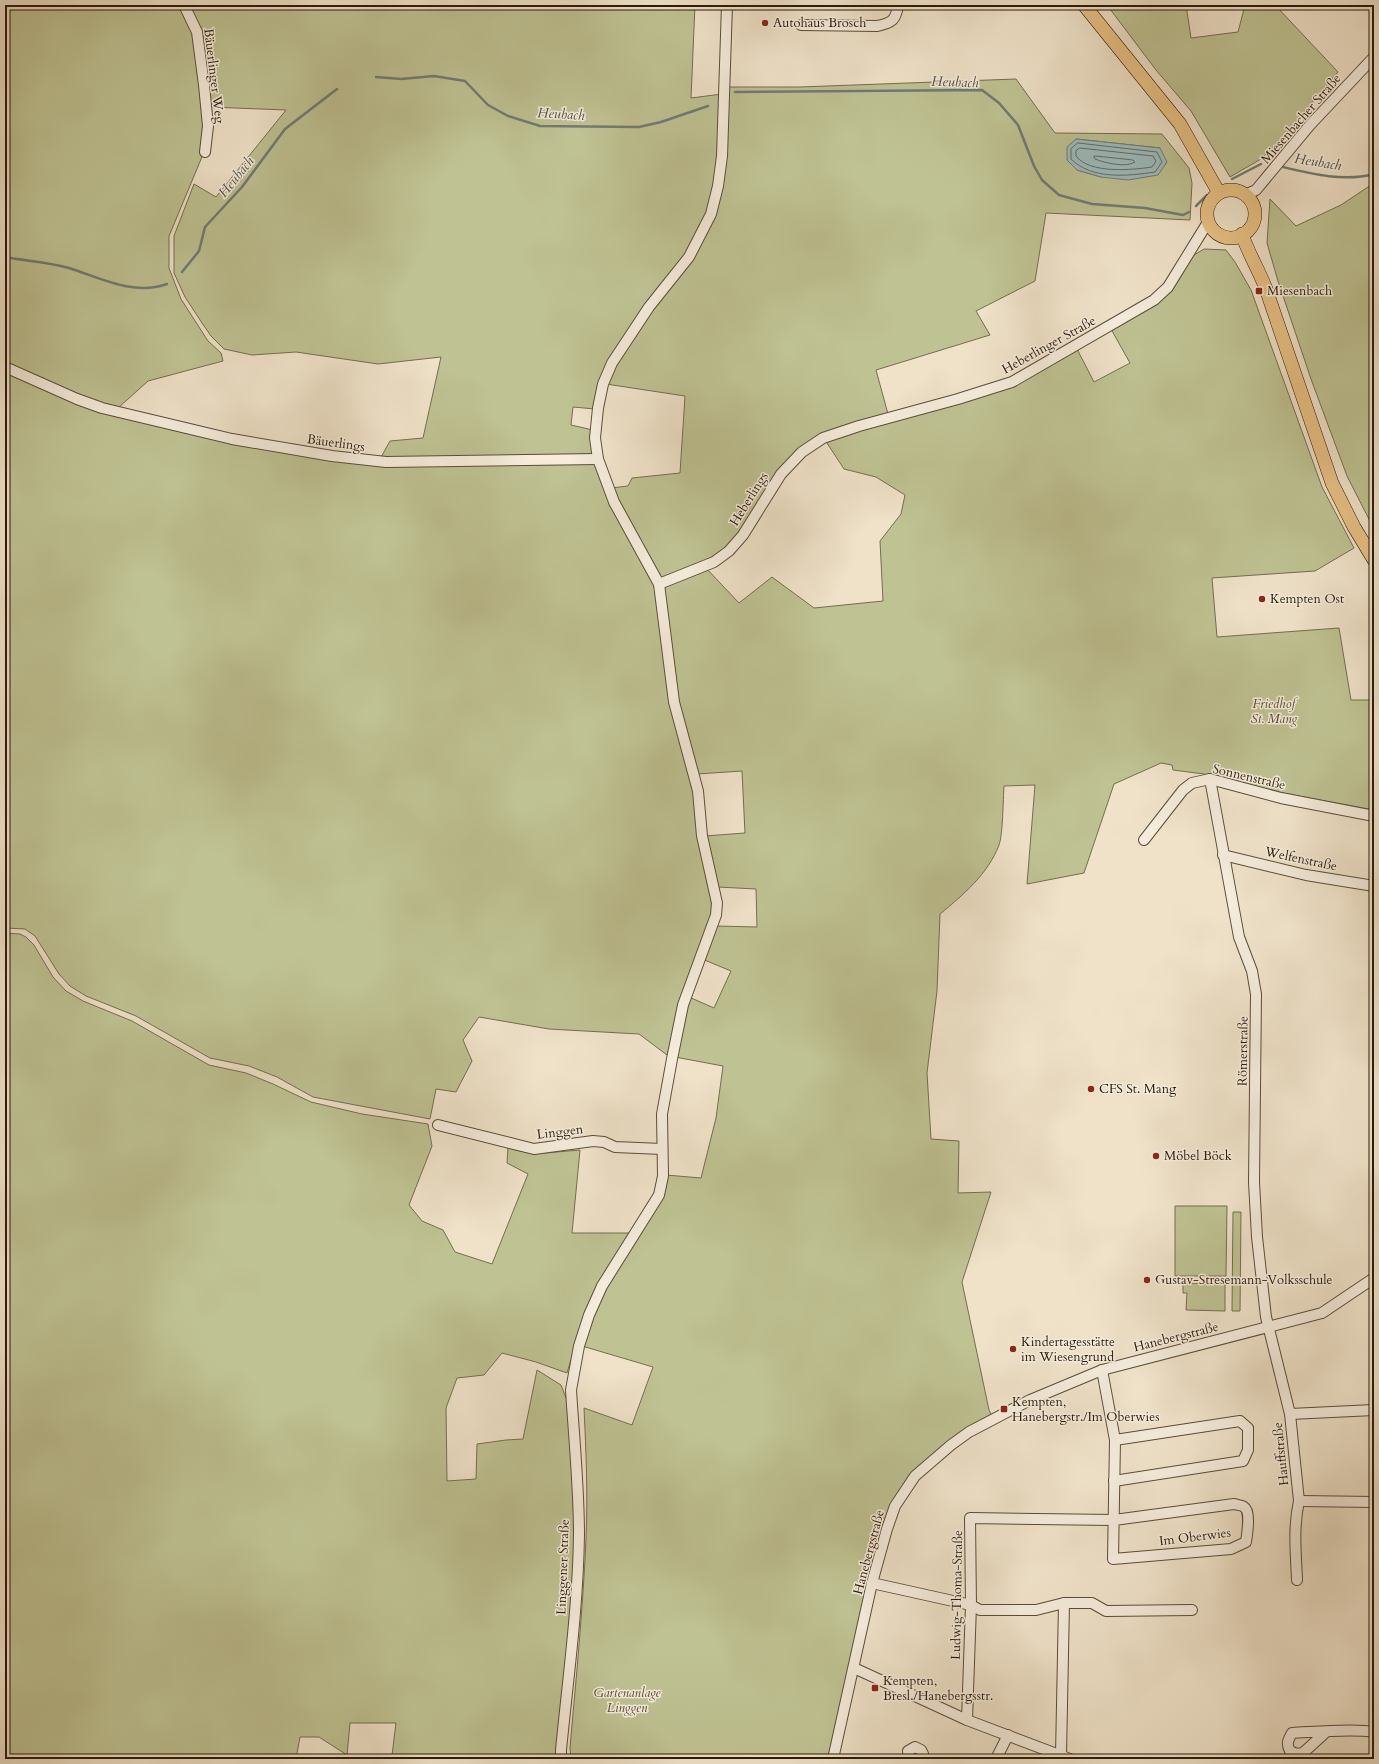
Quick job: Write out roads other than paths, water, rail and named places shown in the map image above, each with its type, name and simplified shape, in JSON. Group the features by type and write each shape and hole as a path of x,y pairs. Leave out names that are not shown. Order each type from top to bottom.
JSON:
{"main road":[{"path":"1084,5 1180,124 1219,193"},
{"path":"1233,190 1246,195 1252,204 1254,216 1250,228 1242,234 1228,237 1217,233 1208,222 1207,212 1211,200 1219,193 1233,190"},
{"path":"1242,234 1246,247 1259,270 1266,289 1332,483 1354,527 1374,560"}],"street":[{"name":"Bäuerlinger Weg","path":"184,5 197,32 208,126 205,152"},
{"path":"659,584 614,502 598,459 595,438 598,408 604,384 612,363 650,307 689,257 711,214 718,186 722,156 727,5"},
{"path":"801,25 878,26 891,22 896,16 898,5"},
{"name":"Miesenbacher Straße","path":"1246,195 1256,190 1310,125 1374,57"},
{"name":"Heberlinger Straße","path":"859,426 958,399 1012,382 1136,312 1154,300 1168,287 1208,222"},
{"name":"Bäuerlings","path":"5,367 102,408 232,439 360,460 386,462 598,459"},
{"name":"Heberlings","path":"659,584 714,562 729,551 743,535 781,474 799,454 823,438 859,426"},
{"name":"Linggener Straße","path":"561,1759 575,1607 579,1534 578,1487 571,1390 572,1376 579,1346 589,1315 602,1286 658,1195 663,1176 662,1114 683,1005 699,957 713,926 717,904 702,836 698,791 674,702 659,584"},
{"name":"Sonnenstraße","path":"1144,840 1183,790 1192,783 1210,779 1281,798 1374,816"},
{"name":"Römerstraße","path":"1210,779 1239,937 1252,971 1256,994 1254,1182 1260,1278 1268,1327"},
{"name":"Welfenstraße","path":"1223,855 1306,875 1374,886"},
{"name":"Linggen","path":"438,1125 534,1149 593,1141 604,1142 616,1148 662,1149"},
{"name":"Hanebergstraße","path":"833,1759 872,1583 895,1506 915,1476 951,1445 969,1432 1030,1400 1102,1370 1322,1313 1374,1278"},
{"name":"Hauffstraße","path":"1268,1327 1290,1414 1299,1501 1295,1534 1297,1580"},
{"name":"Im Oberwies","path":"970,1518 1114,1520 1234,1504 1244,1507 1247,1510 1248,1531 1246,1542 1231,1549 1114,1559 1114,1520 1114,1481 1115,1440 1102,1370"},
{"path":"1290,1414 1374,1410"},
{"path":"1114,1481 1243,1461 1248,1450 1248,1428 1240,1421 1115,1440"},
{"path":"1299,1501 1374,1502"},
{"name":"Ludwig-Thoma-Straße","path":"967,1720 971,1605 970,1518"},
{"path":"872,1583 971,1605 980,1610 1036,1610 1064,1603 1092,1603 1106,1611 1192,1610"},
{"path":"854,1668 967,1720 1066,1757 1064,1603"},
{"path":"1287,1727 1288,1746 1290,1751 1297,1754 1303,1753 1326,1732"},
{"path":"1288,1740 1292,1733 1374,1732"},
{"path":"996,1759 1008,1735"},
{"path":"909,1759 908,1751 914,1747 922,1750 922,1759"}],"water":[{"path":"1076,139 1160,148 1167,162 1158,175 1128,180 1101,177 1077,170 1067,160 1067,147"}],"waterway":[{"name":"Heubach","path":"376,77 401,79 434,76 465,81 488,105 508,116 540,126 639,127 661,122 708,106"},
{"name":"Heubach","path":"182,272 199,251 205,227 242,187 285,129 337,89"},
{"name":"Heubach","path":"735,92 982,90 999,103 1018,125 1034,166 1042,180 1059,195 1092,204 1145,208 1183,215 1189,212"},
{"name":"Heubach","path":"1232,179 1261,164"},
{"name":"Heubach","path":"1283,167 1340,177 1374,174"},
{"name":"Heubach","path":"1196,206 1207,195"},
{"name":"Heubach","path":"5,257 61,266 105,281 129,287 142,288 167,284"}],"place":[{"name":"Autohaus Brosch","path":"765,23"},
{"name":"Miesenbach","path":"1259,291"},
{"name":"Kempten Ost","path":"1262,599"},
{"name":"CFS St. Mang","path":"1091,1089"},
{"name":"Möbel Böck","path":"1156,1156"},
{"name":"Gustav-Stresemann-Volksschule","path":"1147,1280"},
{"name":"Kindertagesstätte im Wiesengrund","path":"1013,1349"},
{"name":"Kempten, Hanebergstr./Im Oberwies","path":"1004,1409"},
{"name":"Kempten, Bresl./Hanebergsstr.","path":"875,1688"}],"park label":[{"name":"Friedhof St. Mang","path":"1274,712"},
{"name":"Gartenanlage Linggen","path":"627,1700"}]}
